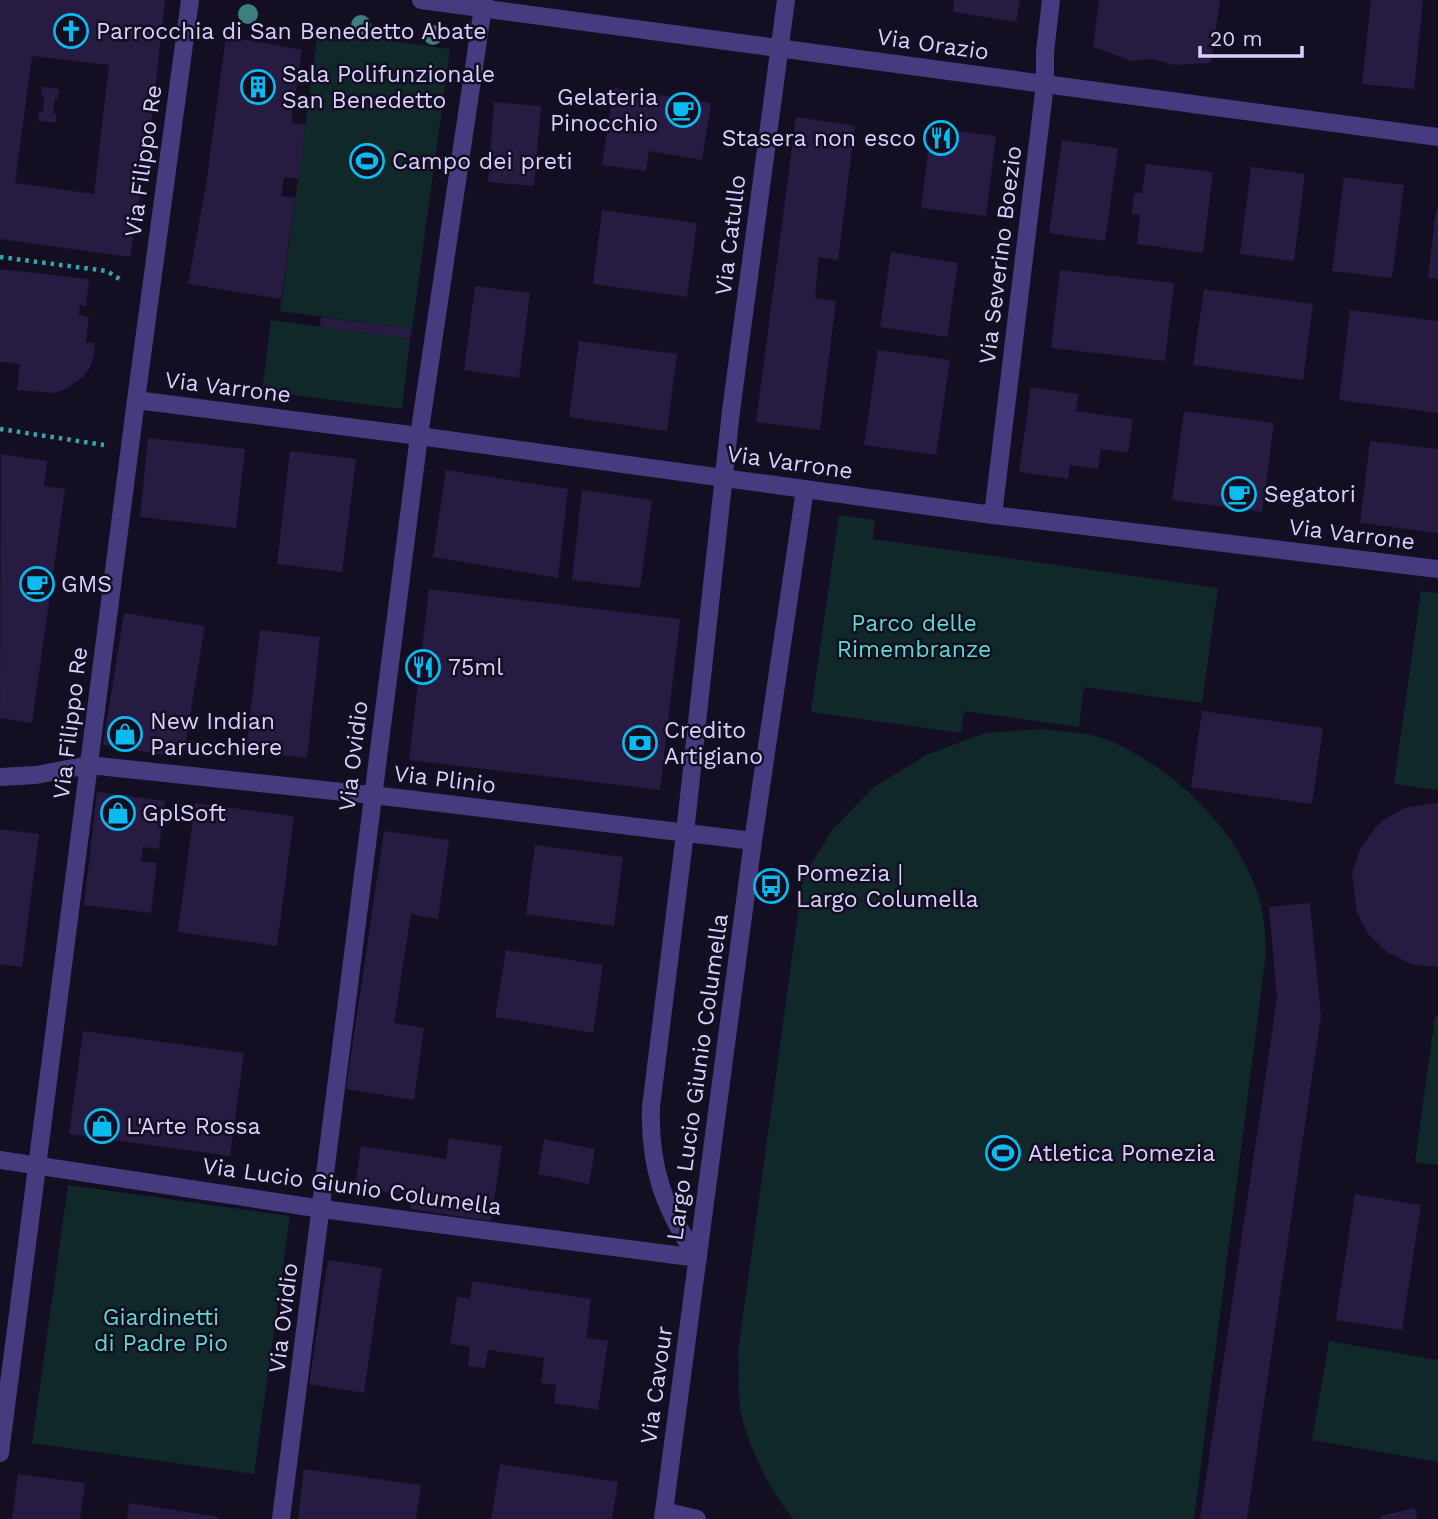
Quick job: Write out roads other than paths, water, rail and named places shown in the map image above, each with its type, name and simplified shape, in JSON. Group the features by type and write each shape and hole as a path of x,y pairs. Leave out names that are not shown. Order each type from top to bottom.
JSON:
{"street":[{"name":"Via Filippo Re","path":"0,1452 135,400 190,0"},
{"name":"Via Orazio","path":"421,0 484,4 779,48 1438,138"},
{"name":"Via Catullo","path":"724,477 786,0"},
{"name":"Via Severino Boezio","path":"993,515 1045,84 1045,52 1051,0"},
{"name":"Via Ovidio","path":"281,1519 419,436 484,4"},
{"name":"Via Varrone","path":"135,400 993,515 1438,569"},
{"name":"Largo Lucio Giunio Columella","path":"698,1258 677,1226 660,1188 650,1127 724,477"},
{"name":"Largo Lucio Giunio Columella","path":"698,1258 753,841 805,489"},
{"name":"Via Plinio","path":"0,777 36,775 89,765 373,795 753,841"},
{"name":"Via Lucio Giunio Columella","path":"0,1160 322,1209 698,1258"},
{"name":"Via Cavour","path":"664,1515 698,1258"},
{"path":"664,1515 697,1519"}],"place":[{"name":"Parrocchia di San Benedetto Abate","path":"71,31"},
{"name":"Sala Polifunzionale San Benedetto","path":"258,87"},
{"name":"Gelateria Pinocchio","path":"683,110"},
{"name":"Stasera non esco","path":"941,138"},
{"name":"Campo dei preti","path":"367,161"},
{"name":"Segatori","path":"1239,494"},
{"name":"GMS","path":"37,584"},
{"name":"75ml","path":"423,667"},
{"name":"New Indian Parucchiere","path":"125,734"},
{"name":"Credito Artigiano","path":"640,743"},
{"name":"GplSoft","path":"118,813"},
{"name":"Pomezia | Largo Columella","path":"771,886"},
{"name":"L'Arte Rossa","path":"102,1126"},
{"name":"Atletica Pomezia","path":"1003,1153"}],"park label":[{"name":"Parco delle Rimembranze","path":"914,636"},
{"name":"Giardinetti di Padre Pio","path":"161,1330"}]}
